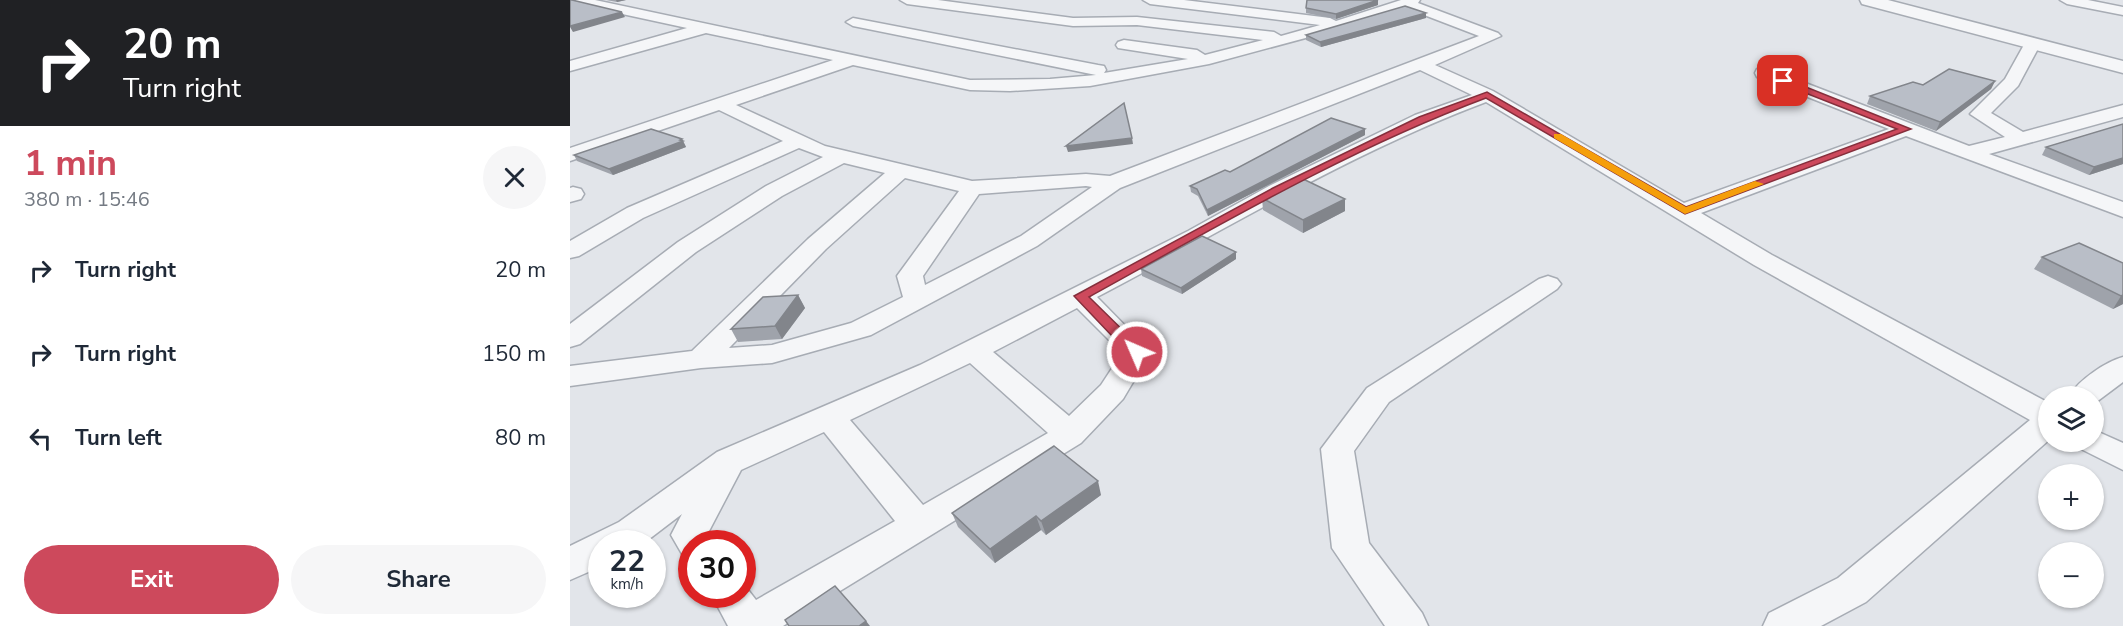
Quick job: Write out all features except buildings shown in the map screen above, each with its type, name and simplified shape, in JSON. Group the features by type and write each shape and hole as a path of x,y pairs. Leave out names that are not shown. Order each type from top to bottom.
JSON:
{"street":[{"path":"570,376 783,351 861,329 1029,241 1112,183 1227,141 1493,36 1409,1 1344,24 1189,65 1010,87 980,86 573,0"},
{"path":"907,0 1073,22 1137,21 1287,38"},
{"path":"1150,0 1344,24"},
{"path":"1218,8 1241,0"},
{"path":"1868,0 2123,67"},
{"path":"2067,0 2123,11"},
{"path":"1286,16 1314,4"},
{"path":"853,22 1120,75"},
{"path":"570,66 704,28"},
{"path":"2015,135 1979,114 2012,82 2033,43"},
{"path":"1124,45 1220,57"},
{"path":"570,155 849,60"},
{"path":"1422,65 1487,95 1685,211 1763,260 2038,411"},
{"path":"1762,73 2123,210"},
{"path":"635,530 729,461 973,350 1080,296 1276,190 1422,119 1487,95"},
{"path":"720,104 799,141 841,156 972,189 1086,180 1112,183"},
{"path":"1968,153 2123,111"},
{"path":"1685,211 1906,129"},
{"path":"570,134 598,146"},
{"path":"570,251 635,213 799,141"},
{"path":"570,338 687,247 774,191 841,156"},
{"path":"701,359 818,244 900,171"},
{"path":"917,301 910,276 972,189"},
{"path":"1408,626 1351,548 1337,449 1378,395 1548,284"},
{"path":"743,615 919,525 1070,435 1112,393 1137,352 1080,296"},
{"path":"973,350 1070,435"},
{"path":"2097,386 2123,367"},
{"path":"829,417 919,525"},
{"path":"1783,626 1852,590 2038,431"},
{"path":"2104,448 2123,458"},
{"path":"692,530 729,461"},
{"path":"570,564 588,555"}],"slow traffic":[{"path":"1558,136 1685,211 1759,184"}],"route":[{"path":"1137,352 1080,296 1196,236 1276,190 1422,119 1487,95 1685,211 1906,129 1783,81"}]}
